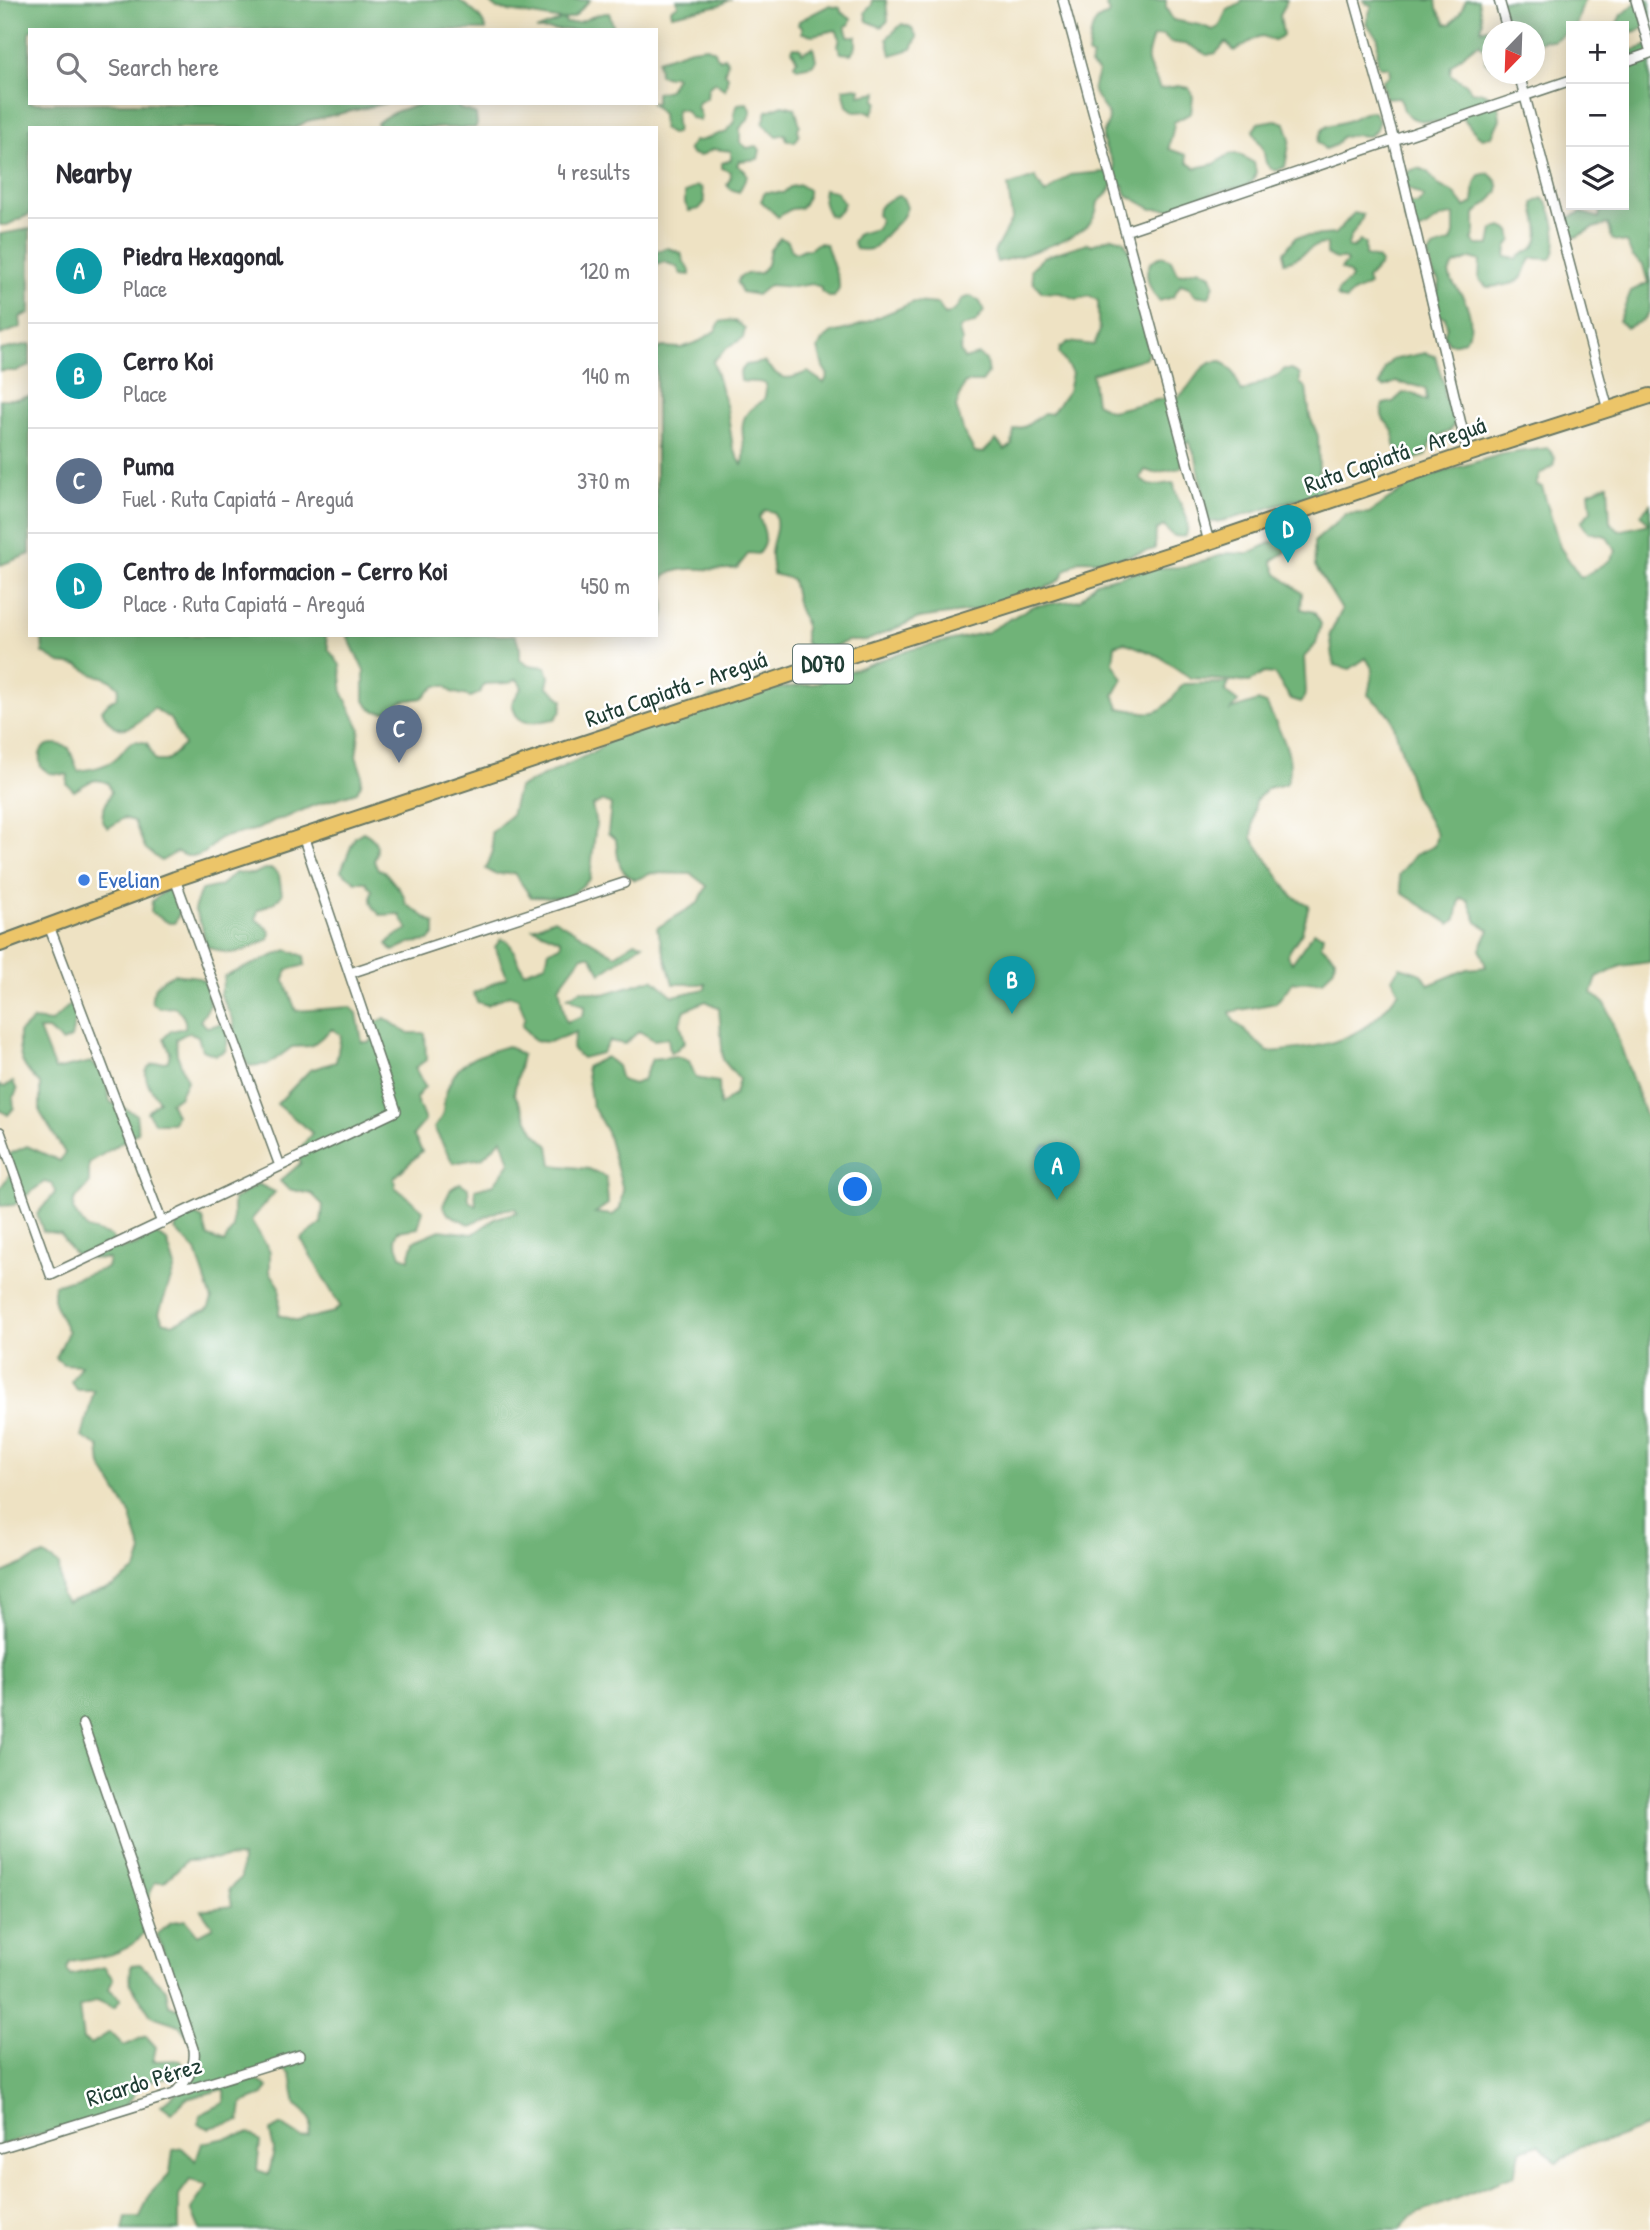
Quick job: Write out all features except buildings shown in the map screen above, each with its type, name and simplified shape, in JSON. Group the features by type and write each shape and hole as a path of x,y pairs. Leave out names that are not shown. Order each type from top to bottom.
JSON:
{"main road":[{"name":"Ruta Capiatá - Areguá","path":"0,944 175,879 303,836 804,670 1209,542 1468,454 1650,396"}],"street":[{"path":"1063,0 1209,542"},
{"path":"1355,0 1394,140 1468,454"},
{"path":"1499,0 1505,21"},
{"path":"1629,60 1650,51 1636,0"},
{"path":"1125,231 1566,82"},
{"path":"1522,84 1608,410"},
{"path":"0,1132 51,1275 396,1111 303,836"},
{"path":"175,879 280,1166"},
{"path":"350,973 624,883"},
{"path":"49,926 162,1223"},
{"path":"83,1724 194,2049 192,2069 187,2080 176,2092"},
{"name":"Ricardo Pérez","path":"0,2148 300,2055"}],"green space":[{"path":"0,0 459,0 479,16 484,25 485,28 28,28 28,105 378,105 307,121 298,126 28,126 28,215 7,225 0,225"},
{"path":"487,0 590,0 574,17 564,20 566,23 609,13 613,25 611,28 541,28 562,20 497,9"},
{"path":"677,0 729,0 720,5 672,15 671,9 678,5"},
{"path":"872,0 886,0 888,21 881,27 867,21 865,12 872,5"},
{"path":"1109,0 1166,0 1166,8 1173,20 1213,30 1219,27 1227,10 1240,4 1242,0 1287,0 1280,16 1283,35 1274,41 1263,36 1258,37 1234,51 1226,42 1216,53 1207,55 1189,45 1170,42 1163,35 1153,37 1148,54 1149,64 1160,89 1178,86 1189,88 1193,96 1191,113 1174,122 1169,149 1186,155 1188,163 1196,168 1214,164 1230,154 1238,154 1254,163 1256,172 1253,181 1245,186 1197,199 1181,209 1152,209 1127,195 1123,185 1115,181 1098,202 1095,216 1086,227 1055,244 997,262 994,252 1012,219 1008,186 1035,177 1045,194 1070,175 1115,171 1103,139 1108,116 1093,89 1098,72 1090,65 1093,57 1088,54 1092,30 1097,21 1107,16 1109,12 1106,7"},
{"path":"1364,0 1436,0 1437,8 1446,24 1451,24 1466,0 1478,0 1482,21 1482,46 1479,43 1468,50 1451,65 1450,74 1466,84 1472,92 1481,92 1498,101 1500,119 1492,136 1483,138 1474,132 1463,118 1433,122 1417,120 1406,113 1399,97 1385,98 1382,81 1390,75 1389,67 1380,67 1377,63 1378,38 1366,23 1372,5"},
{"path":"1498,0 1584,0 1578,21 1566,21 1566,32 1553,41 1545,40 1545,21 1504,21"},
{"path":"1639,0 1650,0 1650,21 1644,27 1629,32 1629,21 1618,21"},
{"path":"828,6 840,8 841,12 851,19 849,25 845,26 848,36 856,36 856,47 851,54 841,53 838,46 840,38 836,30 813,35 802,33 802,27 798,25 799,21"},
{"path":"902,24 911,27 917,37 912,49 891,55 887,38"},
{"path":"1650,45 1650,311 1644,320 1626,328 1619,321 1631,291 1648,283 1643,265 1632,256 1627,243 1612,238 1608,224 1576,237 1565,226 1570,217 1581,212 1599,218 1601,210 1629,210 1629,51"},
{"path":"707,47 715,51 717,57 724,57 727,61 725,73 728,76 725,90 715,82 708,88 707,98 699,102 697,107 700,121 691,118 685,110 677,109 676,133 671,134 663,129 662,114 653,105 658,105 658,93 669,90 676,77 659,75 658,60 691,49"},
{"path":"794,47 801,48 802,53 813,47 816,60 812,65 797,68 794,64 797,60 792,50"},
{"path":"843,89 860,89 859,95 878,92 875,100 878,102 872,114 868,111 855,112 847,106"},
{"path":"747,103 751,112 740,128 740,142 747,148 757,146 760,150 758,159 739,161 737,165 747,176 739,192 727,185 730,172 722,168 722,163 731,160 731,151 713,149 700,156 691,154 688,149 694,141 725,133 735,122 734,113 738,104"},
{"path":"419,105 457,105 460,109 476,115 477,124 378,126 377,123 388,115"},
{"path":"783,105 795,108 800,125 799,136 795,142 787,140 785,134 777,136 763,124 767,111"},
{"path":"1373,111 1379,120 1370,136 1341,137 1336,145 1325,149 1318,142 1322,131 1328,126"},
{"path":"1276,120 1285,123 1290,139 1285,167 1276,171 1266,163 1264,151 1253,131 1258,123"},
{"path":"1418,168 1427,171 1438,185 1454,193 1465,207 1473,203 1475,183 1479,175 1488,173 1495,179 1498,190 1475,214 1472,241 1477,245 1490,245 1493,229 1502,227 1510,231 1512,240 1507,247 1506,257 1516,259 1536,244 1539,233 1534,203 1542,198 1553,218 1556,236 1551,259 1532,258 1518,281 1487,287 1479,280 1480,261 1471,258 1454,265 1449,273 1450,277 1463,297 1470,320 1469,334 1458,343 1449,343 1444,335 1447,326 1445,317 1435,315 1430,295 1438,291 1440,282 1433,274 1428,256 1433,248 1451,242 1454,215 1440,218 1421,230 1408,225 1405,218 1406,209 1409,204 1418,204 1424,197 1407,188 1404,179 1409,171"},
{"path":"800,185 808,190 801,208 791,209 778,217 761,201 765,192 783,193 790,187"},
{"path":"697,186 702,188 705,202 699,209 689,211 685,203 685,193"},
{"path":"824,189 836,192 844,203 834,216 829,215 825,206"},
{"path":"898,196 903,198 907,207 901,219 875,247 868,250 856,249 853,242 858,234 877,229 880,208"},
{"path":"1354,213 1363,215 1350,238 1348,248 1353,248 1360,241 1365,243 1365,256 1378,259 1381,264 1367,279 1369,285 1346,300 1337,296 1338,291 1351,279 1350,274 1341,269 1347,262 1327,254 1327,244 1315,246 1295,259 1284,262 1284,252 1296,237 1335,234"},
{"path":"28,229 28,314 20,317 21,327 0,335 0,234"},
{"path":"1112,237 1123,240 1136,260 1134,282 1140,295 1141,311 1147,321 1146,340 1150,350 1145,358 1092,374 1096,403 1111,411 1178,397 1202,369 1214,362 1222,361 1233,372 1242,392 1285,369 1291,369 1300,375 1300,383 1306,388 1310,417 1318,436 1319,474 1323,484 1320,493 1209,522 1196,457 1188,441 1183,448 1182,468 1154,473 1145,470 1140,478 1152,485 1174,483 1177,497 1186,514 1186,536 1173,535 1164,526 1156,530 1155,549 1108,561 1080,560 1052,585 986,609 919,618 866,641 847,641 830,648 812,649 805,643 805,623 798,607 792,579 773,574 771,551 776,519 774,512 765,510 759,517 765,536 764,544 758,554 749,553 737,568 692,569 665,575 665,610 658,628 658,349 681,348 700,341 724,321 736,322 745,329 743,338 713,361 727,409 733,448 742,465 744,421 750,410 763,401 766,392 766,384 741,381 740,372 746,365 764,362 784,378 808,372 824,383 828,375 818,349 822,341 832,333 853,328 914,302 938,304 945,315 953,311 962,299 971,296 980,302 984,311 975,323 961,327 960,351 964,359 978,355 986,360 988,374 982,382 964,384 956,407 964,433 975,452 983,453 996,440 1005,450 1012,445 1014,430 1026,426 1044,413 1051,414 1068,391 1072,373 1059,353 1060,348 1068,342 1094,345 1100,330 1098,301 1090,296 1077,299 1060,293 1042,292 1033,282 1031,269 1044,257 1087,243 1092,245"},
{"path":"780,238 788,241 792,251 796,253 810,249 818,243 826,244 839,283 834,297 829,297 821,291 821,287 812,284 793,287 769,285 757,295 742,292 737,283 741,276 760,273 767,265 770,250"},
{"path":"668,248 681,253 690,275 681,274 676,266 664,262 658,264 658,250"},
{"path":"1163,256 1171,260 1177,273 1199,269 1211,275 1214,284 1209,297 1195,295 1189,287 1181,284 1173,297 1159,301 1147,276 1150,264"},
{"path":"28,344 28,367 17,371 0,371 0,350"},
{"path":"1425,353 1435,356 1444,385 1444,396 1455,423 1450,431 1433,439 1425,456 1412,460 1403,456 1402,451 1395,446 1392,430 1383,419 1383,404 1393,402 1403,393 1412,393 1427,401 1426,390 1396,382 1384,387 1380,385 1385,368 1392,360"},
{"path":"28,396 28,555 0,565 0,399"},
{"path":"1548,448 1555,458 1553,466 1540,474 1536,485 1542,487 1560,547 1581,578 1610,560 1616,551 1606,536 1588,532 1581,522 1591,511 1589,492 1608,484 1610,522 1619,531 1649,524 1641,514 1650,504 1650,962 1621,966 1597,978 1592,993 1606,1005 1650,1129 1650,2125 1612,2140 1581,2146 1557,2163 1539,2144 1521,2150 1513,2176 1412,2216 1399,2230 200,2230 191,2209 208,2185 190,2180 179,2195 179,2230 123,2230 126,2218 140,2218 149,2195 170,2173 173,2150 182,2148 196,2161 202,2143 250,2133 260,2142 257,2170 269,2174 274,2150 270,2132 281,2125 302,2138 309,2136 311,2131 307,2114 296,2105 291,2075 279,2066 254,2078 268,2087 263,2095 242,2103 240,2121 208,2128 199,2124 200,2115 224,2103 224,2089 186,2099 172,2113 161,2105 191,2081 201,2055 179,2025 152,2016 130,1984 131,1965 140,1964 166,1989 169,2005 177,2008 183,2002 157,1935 171,1922 186,1920 198,1935 213,1927 201,1910 232,1906 229,1889 241,1878 242,1857 187,1860 164,1882 155,1882 141,1914 146,1930 139,1939 112,1954 70,1962 67,1969 70,1975 104,1967 113,1979 109,1989 121,1999 114,2008 97,2000 79,2008 83,2040 91,2044 110,2032 124,2046 146,2036 156,2047 153,2061 181,2060 186,2076 145,2081 119,2114 0,2145 0,1574 44,1555 59,1565 61,1595 67,1602 112,1587 136,1570 142,1552 130,1514 101,1466 99,1447 82,1437 94,1390 76,1390 71,1381 81,1365 63,1364 56,1358 68,1332 54,1303 54,1285 107,1268 109,1259 79,1256 70,1249 61,1234 43,1231 37,1214 55,1193 53,1184 44,1182 14,1205 0,1206 0,1188 12,1172 9,1154 27,1146 60,1161 65,1153 40,1112 40,1084 22,1062 19,1033 33,1020 51,1022 70,1005 77,1010 71,1038 62,1042 48,1030 39,1030 55,1070 91,1062 105,1075 110,1102 136,1114 138,1132 89,1163 89,1184 74,1201 73,1210 87,1229 111,1236 119,1249 137,1245 151,1232 167,1241 175,1267 159,1313 163,1321 172,1324 208,1309 212,1300 196,1251 175,1230 178,1220 195,1215 203,1219 208,1237 224,1243 233,1228 233,1200 258,1184 275,1192 251,1220 270,1252 270,1272 280,1287 279,1315 297,1321 334,1312 340,1306 301,1239 321,1224 323,1205 312,1194 288,1189 280,1181 301,1163 296,1154 312,1133 277,1104 310,1070 336,1062 341,1035 332,1029 311,1046 292,1047 269,1064 249,1066 238,1050 233,1020 220,994 225,976 287,950 304,956 305,965 287,970 284,979 296,1011 350,1007 357,1013 362,1042 371,1042 376,1023 385,1018 407,1033 425,1033 426,1060 415,1068 425,1087 416,1098 425,1121 413,1135 422,1151 394,1178 395,1187 423,1210 418,1228 398,1231 395,1239 401,1256 409,1259 414,1241 440,1230 473,1234 496,1218 517,1212 515,1208 501,1210 469,1224 448,1214 443,1205 451,1189 460,1183 468,1188 469,1201 476,1206 475,1189 494,1184 510,1162 502,1139 482,1158 453,1163 434,1128 443,1113 444,1099 450,1082 462,1066 478,1056 508,1046 522,1055 514,1093 535,1133 549,1146 552,1165 589,1169 606,1177 608,1204 595,1213 613,1215 620,1209 623,1190 607,1132 592,1105 586,1067 606,1057 617,1066 621,1080 634,1084 643,1080 652,1059 676,1056 689,1061 696,1078 719,1082 720,1106 735,1094 739,1079 723,1060 719,1008 706,1001 685,1010 680,1023 685,1042 675,1051 670,1052 668,1038 654,1040 639,1031 625,1044 609,1041 602,1053 582,1058 572,1049 576,1032 549,1042 535,1041 522,1026 525,1017 518,998 509,995 487,1005 477,1002 473,993 507,977 495,947 501,939 509,942 524,972 546,964 549,950 561,945 561,940 533,928 554,919 615,955 635,942 643,944 601,973 591,956 582,956 559,987 566,1022 583,1016 585,1006 568,997 581,990 604,994 653,979 673,996 705,989 706,984 673,984 657,928 698,903 707,886 691,874 652,873 635,880 629,876 620,863 616,840 608,833 611,805 602,801 592,806 596,823 590,879 568,898 531,897 514,873 495,874 486,869 493,851 491,833 511,815 518,788 596,751 610,739 642,727 681,722 710,697 814,684 905,651 987,632 1033,606 1080,600 1096,582 1152,568 1184,567 1228,553 1247,554 1277,540 1287,551 1272,561 1277,574 1302,593 1301,609 1314,612 1321,624 1316,644 1304,657 1306,693 1301,702 1291,699 1274,674 1264,673 1249,682 1190,678 1159,656 1124,642 1115,645 1113,663 1123,679 1114,695 1119,708 1150,712 1157,711 1168,703 1183,684 1229,683 1225,692 1238,702 1231,710 1258,701 1267,705 1285,744 1290,765 1289,775 1286,784 1268,788 1255,801 1252,838 1292,896 1309,905 1302,932 1287,955 1292,963 1314,932 1323,935 1321,945 1335,958 1334,967 1323,981 1293,982 1276,1003 1230,1012 1233,1020 1268,1052 1312,1047 1340,1040 1366,1026 1399,992 1392,978 1400,967 1422,974 1429,985 1467,969 1486,967 1480,949 1489,930 1477,922 1468,900 1460,898 1456,919 1450,924 1402,893 1399,875 1415,855 1434,846 1437,834 1416,799 1391,716 1368,695 1373,670 1366,658 1350,669 1334,665 1330,634 1342,610 1315,566 1314,542 1346,514 1369,513 1419,479 1503,454"},
{"path":"42,637 326,637 329,650 340,665 343,694 360,728 356,756 362,774 361,784 357,792 312,806 258,829 220,838 206,852 197,856 177,852 161,861 145,848 134,821 124,818 108,828 102,821 111,792 108,783 94,781 74,791 67,784 68,775 49,773 41,767 40,753 51,744 69,748 78,771 107,764 135,741 147,743 155,761 166,761 184,745 170,719 154,708 134,725 127,728 114,726 102,710 117,697 119,688 112,681 94,675 78,665 60,663 43,653"},
{"path":"348,637 516,637 520,659 527,665 546,667 549,677 547,686 563,700 561,711 555,719 522,721 514,712 512,703 522,687 517,679 509,683 484,684 480,693 471,697 452,692 446,686 436,686 422,698 403,701 386,712 376,711 369,707 364,699 364,671"},
{"path":"363,832 376,844 374,861 378,869 386,873 403,894 406,904 435,924 435,934 429,941 410,943 393,951 387,944 408,929 399,914 380,915 372,904 372,890 366,882 356,882 341,871 355,837"},
{"path":"264,869 272,869 279,875 282,895 275,902 258,910 256,919 270,931 269,939 232,953 206,946 202,926 194,909 201,890 220,886 235,873 254,874"},
{"path":"167,889 175,892 179,904 174,923 169,923 151,912 152,901"},
{"path":"174,974 194,976 205,982 210,1005 200,1021 207,1027 221,1024 226,1033 227,1044 225,1051 216,1055 202,1050 198,1036 189,1032 176,1039 177,1054 187,1081 179,1097 170,1102 176,1115 173,1123 155,1123 147,1112 159,1101 146,1078 147,1069 153,1064 168,1061 170,1052 164,1038 171,1031 185,1028 185,1022 175,1007 160,1008 152,1003 152,998 157,985"},
{"path":"13,1082 17,1090 13,1099 14,1108 8,1115 0,1110 0,1085 4,1087"}],"water":[{"path":"1045,1145 1057,1146 1066,1159 1058,1166 1047,1166 1039,1157 1040,1150"}],"place":[{"name":"Centro de Informacion - Cerro Koi","path":"1288,563"},
{"name":"Puma","path":"399,763"},
{"name":"Evelian","path":"84,880"},
{"name":"Cerro Koi","path":"1012,1014"},
{"name":"Piedra Hexagonal","path":"1057,1200"}]}
